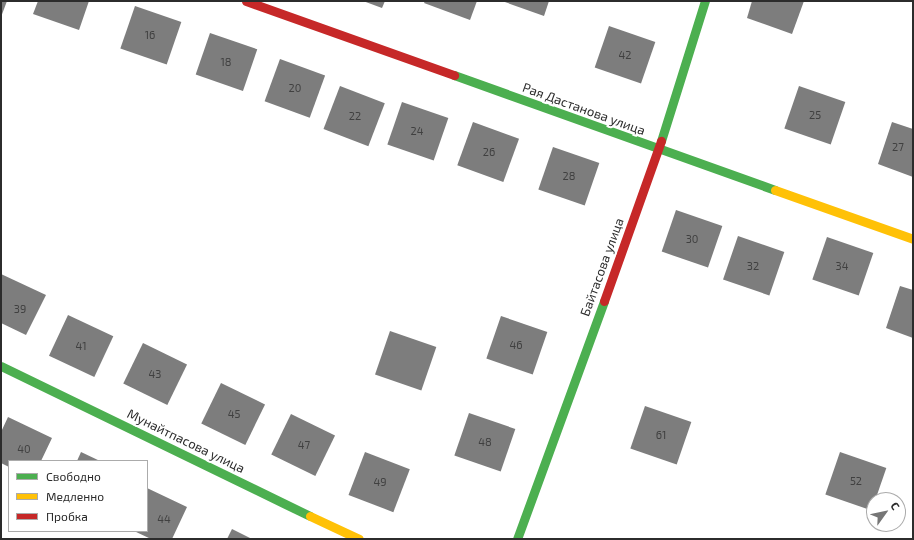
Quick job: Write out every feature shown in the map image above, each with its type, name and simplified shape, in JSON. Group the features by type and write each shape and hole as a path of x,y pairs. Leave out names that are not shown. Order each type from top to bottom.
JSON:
{"street":[{"name":"Рая Дастанова улица","path":"246,1 913,240"},
{"name":"Байтасова улица","path":"516,539 659,149 705,1"},
{"name":"Мунайтпасова улица","path":"1,366 359,539"}],"building":[{"path":"1,1 7,1 1,17"},
{"path":"38,1 89,1 79,30 33,14"},
{"path":"363,1 385,1 382,8"},
{"path":"425,1 477,1 470,20 424,3"},
{"path":"502,1 549,1 544,16"},
{"path":"752,1 804,1 792,34 747,18"},
{"path":"135,6 181,22 167,65 120,49"},
{"path":"609,26 655,42 641,84 595,68"},
{"path":"210,33 257,49 243,91 196,75"},
{"path":"280,59 325,75 310,118 265,101"},
{"path":"340,86 385,103 368,146 324,129"},
{"path":"799,86 845,102 831,145 784,129"},
{"path":"402,102 448,118 434,161 387,145"},
{"path":"473,122 519,139 503,182 457,165"},
{"path":"892,122 913,129 913,177 878,164"},
{"path":"553,147 599,163 585,206 538,190"},
{"path":"676,210 722,226 708,268 662,252"},
{"path":"738,236 784,252 769,295 723,279"},
{"path":"827,237 873,253 859,296 812,280"},
{"path":"1,274 46,295 26,335 1,323"},
{"path":"900,286 913,290 913,338 886,328"},
{"path":"68,315 113,336 94,377 49,356"},
{"path":"501,316 547,332 533,375 486,359"},
{"path":"390,331 436,347 421,390 375,374"},
{"path":"143,343 187,364 167,405 123,383"},
{"path":"221,383 265,404 245,445 201,423"},
{"path":"645,406 691,422 677,465 630,449"},
{"path":"469,413 515,429 501,472 454,456"},
{"path":"291,414 335,435 315,476 271,454"},
{"path":"8,417 52,438 41,460 8,460 8,466 1,463 1,432"},
{"path":"81,452 98,460 77,460"},
{"path":"365,452 410,469 393,512 349,495"},
{"path":"840,452 886,468 878,492 866,492 866,509 825,495"},
{"path":"148,488 187,507 172,539 151,539 136,532 148,532"},
{"path":"232,529 252,539 227,539"}],"traffic: fast":[{"path":"661,141 705,1"},
{"path":"454,75 775,190"},
{"path":"517,539 604,301"},
{"path":"1,366 310,516"}],"traffic: slow":[{"path":"775,190 913,239"},
{"path":"310,516 359,539"}],"traffic: jam":[{"path":"246,1 454,75"},
{"path":"604,301 661,141"}]}
